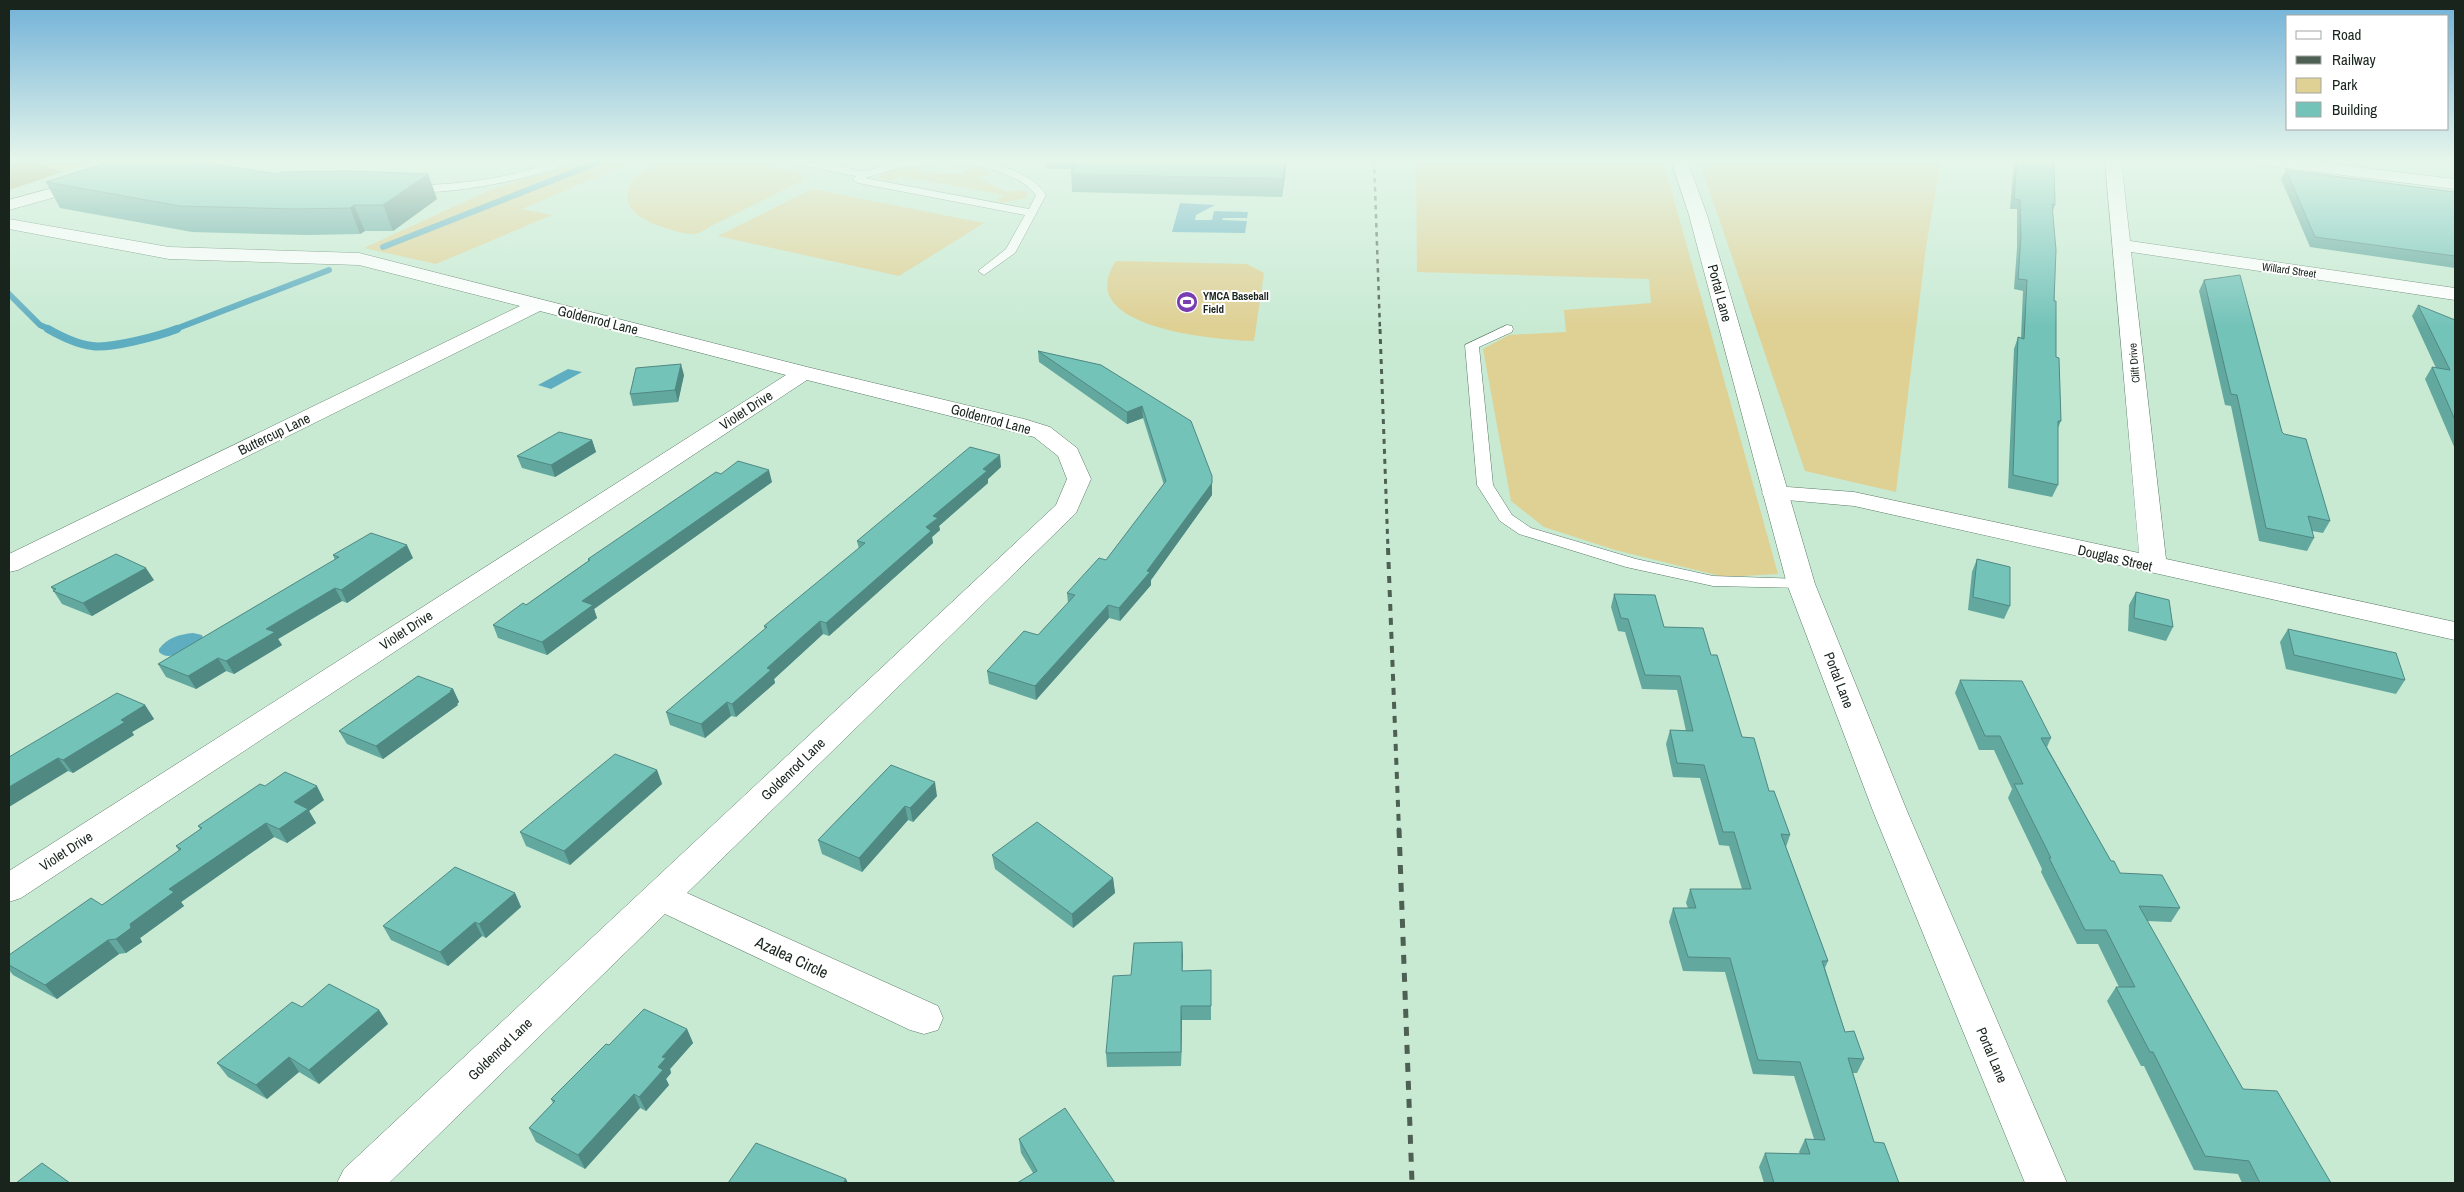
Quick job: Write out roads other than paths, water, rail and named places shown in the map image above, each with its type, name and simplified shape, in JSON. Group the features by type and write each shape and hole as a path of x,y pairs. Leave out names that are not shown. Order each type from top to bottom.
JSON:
{"street":[{"name":"Portal Lane","path":"1698,216 1774,493 1801,584 1890,811 2046,1183"},
{"name":"Clift Drive","path":"2119,216 2153,566"},
{"name":"Goldenrod Lane","path":"9,224 169,253 359,259 804,373 1016,424 1042,432 1070,453 1079,479 1067,508 359,1183"},
{"name":"Willard Street","path":"2123,245 2455,294"},
{"name":"Buttercup Lane","path":"9,564 538,305"},
{"name":"Violet Drive","path":"9,888 804,373"},
{"name":"Douglas Street","path":"1774,493 1854,499 2455,631"},
{"name":"Azalea Circle","path":"660,896 924,1018"}],"lane":[{"path":"984,271 1012,251 1031,216"},
{"path":"1507,329 1472,345 1485,485 1506,518 1524,532 1632,563 1714,581 1801,584"}],"water":[{"path":"1177,216 1196,216 1195,220 1212,220 1213,216 1247,216 1247,218 1223,218 1222,220 1247,221 1245,233 1172,232"},
{"path":"568,369 582,372 551,389 538,385"},
{"path":"193,633 202,635 203,638 175,655 169,656 159,652 162,645 170,639"}],"waterway":[{"path":"383,247 463,216"},
{"path":"173,330 329,270"},
{"path":"9,294 40,325 51,330"},
{"path":"48,329 75,342 92,346 110,346 177,329"}],"railway":[{"path":"1376,216 1380,330"},
{"path":"1380,329 1388,549"},
{"path":"1388,548 1399,831"},
{"path":"1399,829 1412,1183"}],"place":[{"name":"YMCA Baseball Field","path":"1187,302"}]}
